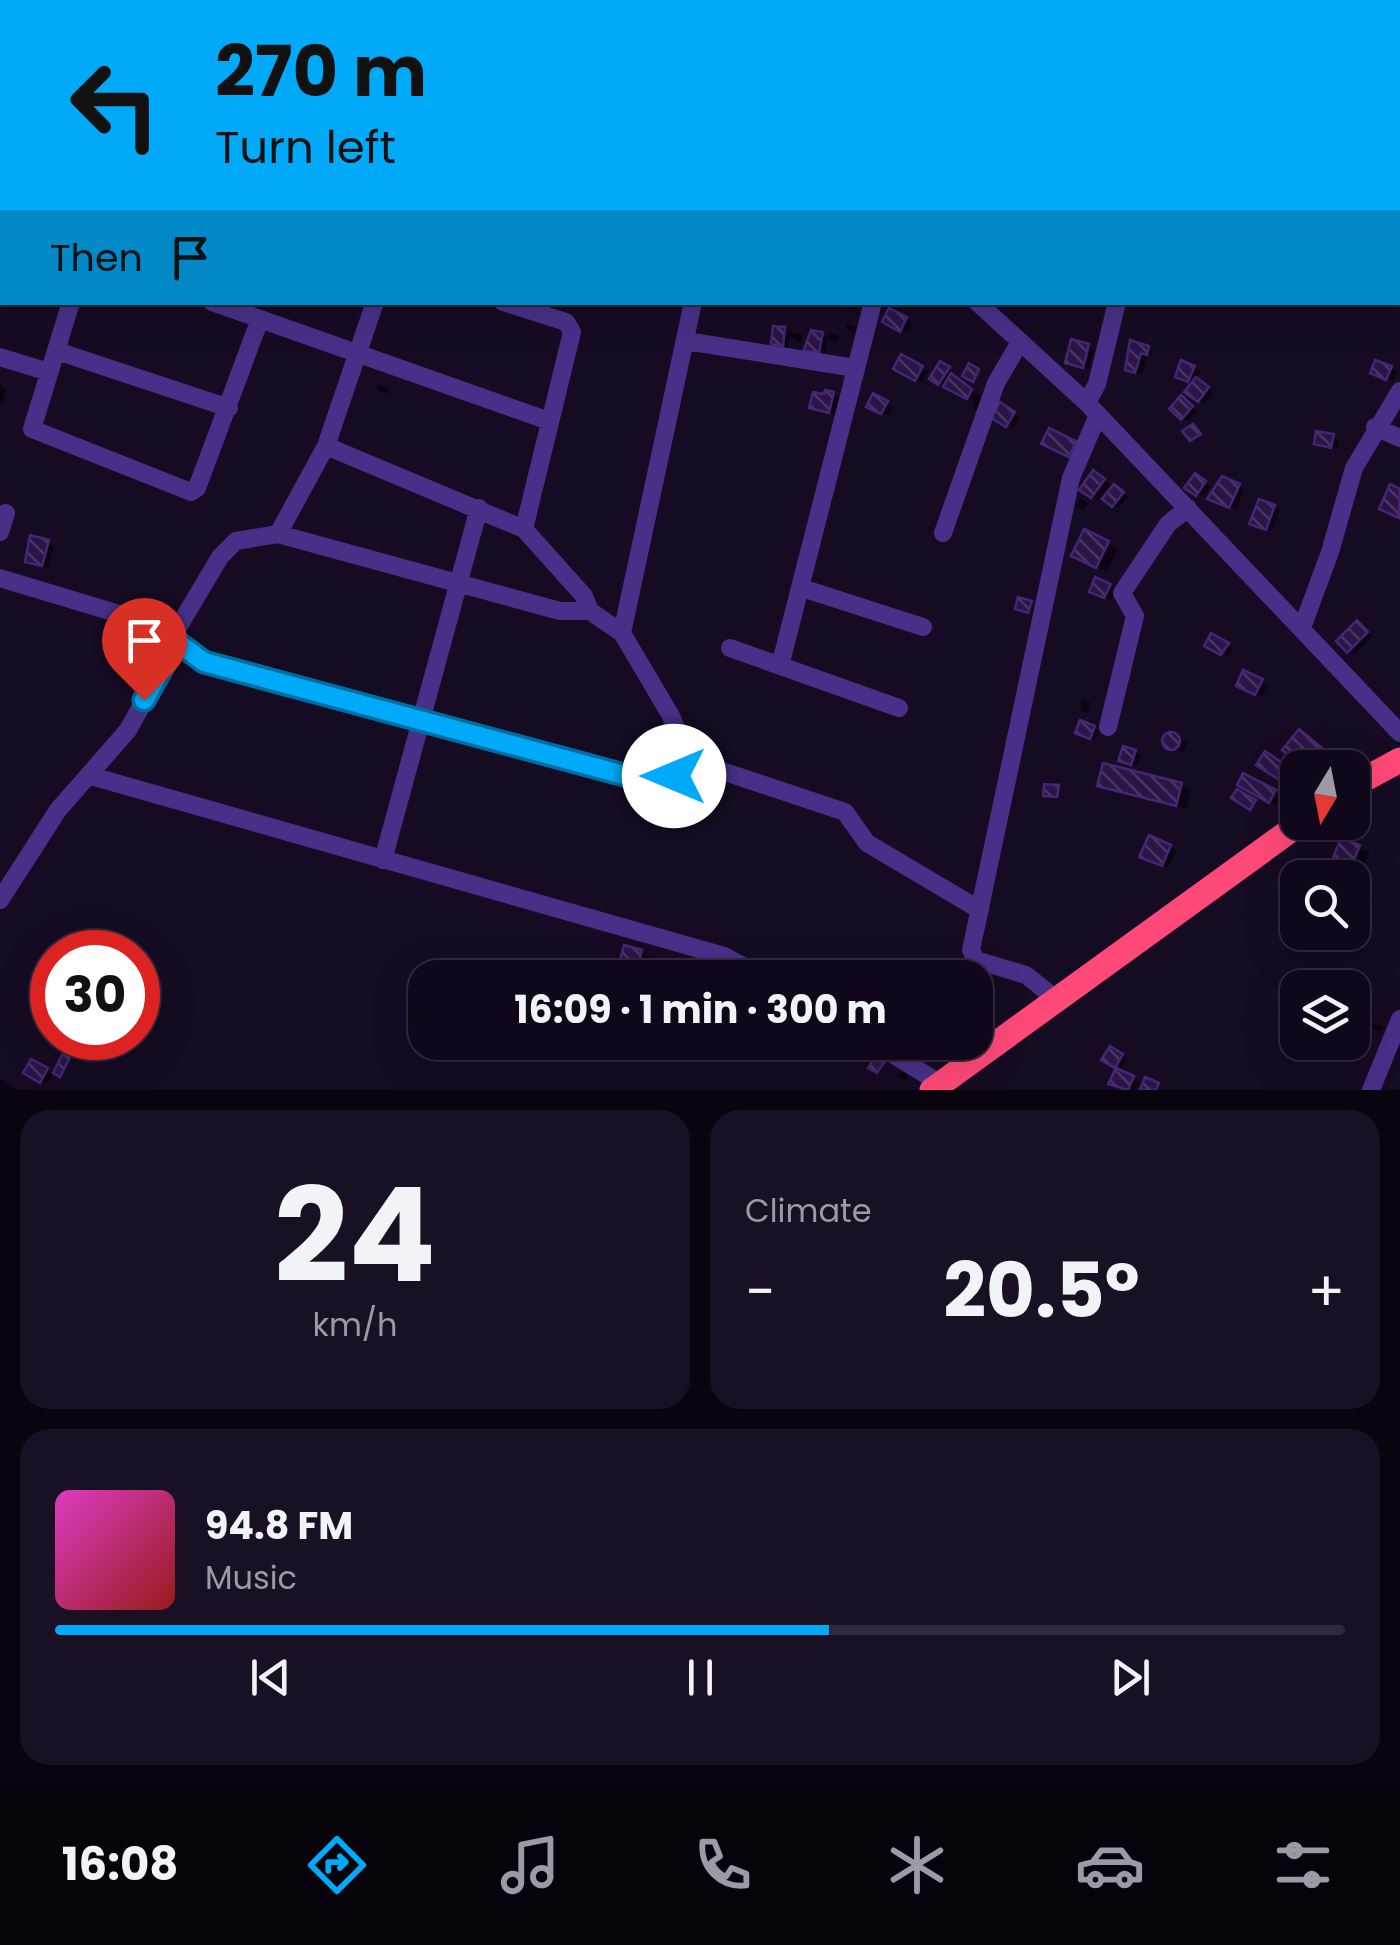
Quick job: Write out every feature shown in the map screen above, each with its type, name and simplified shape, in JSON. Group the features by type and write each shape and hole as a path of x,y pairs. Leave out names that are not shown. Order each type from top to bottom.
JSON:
{"highway":[{"path":"1370,776 1400,760"},
{"path":"937,1087 1280,838"}],"street":[{"path":"70,305 31,426 34,432 190,492 197,488 260,319"},
{"path":"220,305 549,421"},
{"path":"278,534 326,446 373,305"},
{"path":"512,305 571,326 524,528"},
{"path":"622,633 692,305"},
{"path":"780,666 872,305"},
{"path":"979,305 1013,352 1092,409 1400,734"},
{"path":"1056,999 1026,975 971,955 1072,478 1117,305"},
{"path":"686,342 855,368"},
{"path":"56,351 229,408"},
{"path":"943,533 1013,352"},
{"path":"0,358 50,372"},
{"path":"1302,628 1330,552 1354,468 1400,391"},
{"path":"1375,427 1400,438"},
{"path":"326,446 524,528 584,596 590,611 622,633 671,716 689,760 845,812 867,843 980,910"},
{"path":"383,860 479,508"},
{"path":"1108,728 1135,616 1122,593 1168,524 1188,508"},
{"path":"0,532 6,513"},
{"path":"0,900 58,810 128,730 220,557 236,541 278,534 458,586 560,611 590,611"},
{"path":"0,578 176,637 204,662 421,724 650,782 674,776 689,760"},
{"path":"802,588 923,627"},
{"path":"730,648 898,708"},
{"path":"91,776 732,960"},
{"path":"1371,1090 1400,1018"},
{"path":"899,1060 937,1087"}],"building":[{"path":"889,308 907,317 900,332 882,322"},
{"path":"773,326 785,327 783,346 771,344"},
{"path":"811,330 823,332 819,353 804,350"},
{"path":"1071,339 1089,344 1083,368 1065,363"},
{"path":"1130,340 1149,346 1147,355 1141,353 1135,373 1125,370"},
{"path":"901,354 923,366 915,381 893,369"},
{"path":"1181,360 1195,366 1188,382 1175,377"},
{"path":"1375,360 1392,366 1386,380 1370,373"},
{"path":"940,361 950,367 938,385 929,379"},
{"path":"969,363 979,369 973,382 962,376"},
{"path":"951,373 972,389 967,399 943,387"},
{"path":"1196,377 1209,387 1198,402 1184,392"},
{"path":"825,390 834,392 829,413 809,408 813,392 824,394"},
{"path":"873,393 888,401 881,414 866,407"},
{"path":"1181,395 1193,406 1181,420 1169,409"},
{"path":"1000,402 1015,412 1006,427 991,418"},
{"path":"1193,424 1201,434 1190,441 1182,431"},
{"path":"1049,428 1076,441 1069,457 1041,444"},
{"path":"1316,431 1334,434 1331,448 1314,444"},
{"path":"1093,470 1105,479 1091,498 1079,490"},
{"path":"1195,473 1206,481 1196,496 1184,488"},
{"path":"1222,476 1240,484 1229,508 1207,499"},
{"path":"1114,484 1124,492 1112,507 1102,499"},
{"path":"1390,484 1400,489 1399,518 1379,509"},
{"path":"1259,499 1275,505 1266,530 1249,524"},
{"path":"1084,529 1109,541 1096,568 1071,556"},
{"path":"30,535 49,540 42,566 25,562"},
{"path":"1095,577 1111,584 1104,598 1089,592"},
{"path":"1018,597 1032,601 1028,613 1015,609"},
{"path":"1357,620 1368,632 1347,653 1336,641"},
{"path":"1211,633 1229,643 1221,655 1204,646"},
{"path":"1243,670 1263,679 1255,695 1236,686"},
{"path":"1080,720 1095,726 1090,739 1075,733"},
{"path":"1299,729 1324,750 1282,750"},
{"path":"1171,732 1178,734 1178,748 1171,750 1164,748 1162,741 1164,734"},
{"path":"1123,746 1136,750 1131,765 1118,761"},
{"path":"1265,751 1280,761 1280,778 1278,779 1256,765"},
{"path":"1103,763 1182,783 1176,806 1097,786"},
{"path":"1243,773 1276,790 1269,803 1237,785"},
{"path":"1044,784 1059,785 1057,797 1043,796"},
{"path":"1237,789 1256,800 1250,810 1231,798"},
{"path":"1149,835 1171,845 1162,866 1139,857"},
{"path":"1340,840 1360,845 1354,860 1332,860"},
{"path":"624,945 642,950 640,960 620,960"},
{"path":"1110,1046 1123,1054 1115,1068 1101,1060"},
{"path":"30,1060 48,1068 40,1083 23,1073"},
{"path":"60,1060 68,1060 60,1077 53,1073"},
{"path":"873,1060 885,1061 877,1073 868,1068"},
{"path":"1116,1068 1134,1076 1128,1090 1108,1084"},
{"path":"1145,1077 1159,1083 1156,1090 1140,1090"}],"route":[{"path":"144,700 177,642 204,662 421,724 650,782 674,776"}]}
